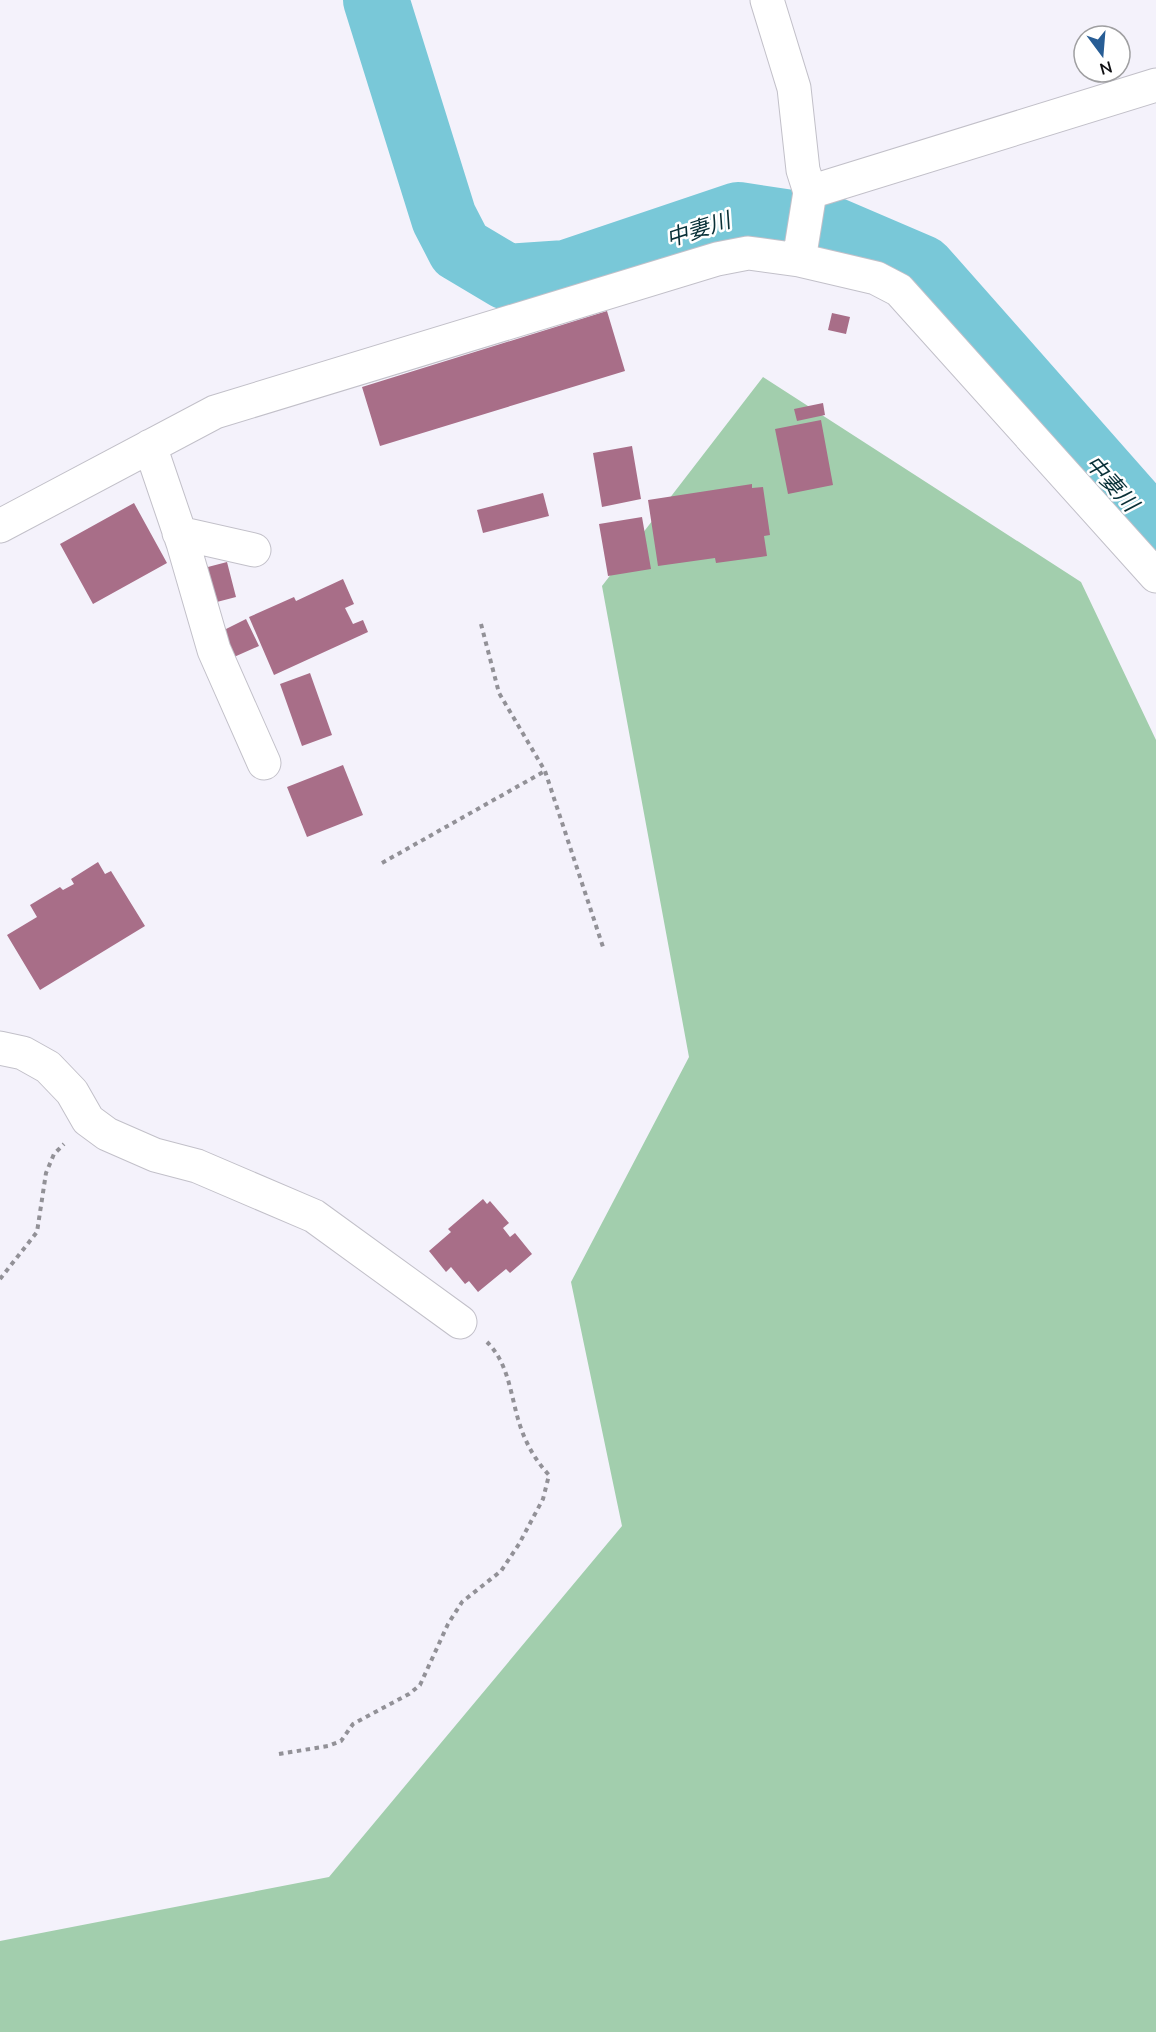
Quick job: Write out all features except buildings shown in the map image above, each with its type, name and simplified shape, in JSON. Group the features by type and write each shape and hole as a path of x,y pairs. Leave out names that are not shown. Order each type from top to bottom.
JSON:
{"street":[{"path":"767,0 794,88 808,203 800,253"},
{"path":"808,203 1156,85"},
{"path":"0,526 215,412 717,259 748,254 800,253 876,278 899,290 1156,576"},
{"path":"150,446 214,650 264,763"},
{"path":"179,533 254,550"},
{"path":"0,1048 24,1053 48,1067 72,1092 88,1120 107,1134 156,1155 197,1166 314,1216 460,1322"}],"path":[{"path":"481,624 499,693 545,771 604,950"},
{"path":"382,863 545,771"},
{"path":"0,1280 37,1232 46,1173 54,1154 88,1120"},
{"path":"279,1754 328,1746 340,1741 353,1725 409,1694 420,1685 448,1624 462,1602 501,1571 519,1544 543,1499 549,1476 536,1460 519,1421 505,1365 489,1344 460,1322"}],"green space":[{"path":"763,377 1081,582 1156,740 1156,2032 0,2032 0,1941 329,1877 622,1526 571,1282 689,1057 602,586"}],"waterway":[{"name":"中妻川","path":"376,0 444,218 460,249 507,277 566,273 738,215 831,229 922,268 1156,533"}]}
